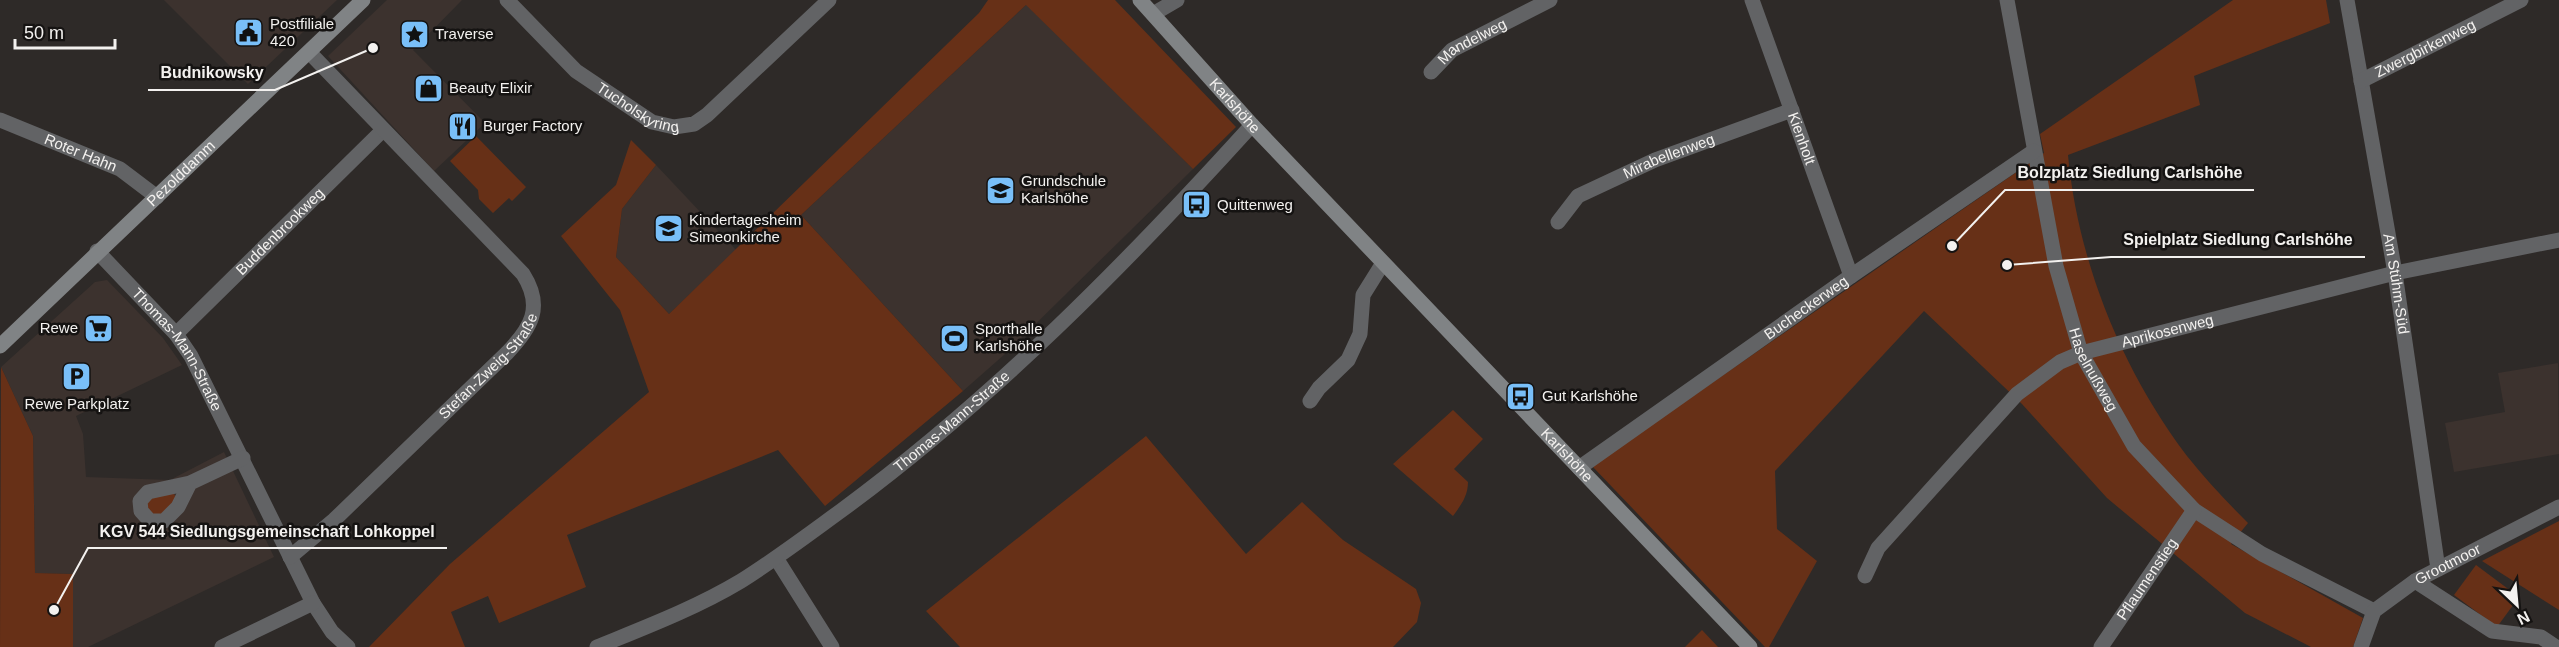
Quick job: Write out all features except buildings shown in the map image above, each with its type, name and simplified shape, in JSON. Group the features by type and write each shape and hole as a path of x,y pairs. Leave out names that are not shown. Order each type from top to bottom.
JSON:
{"main road":[{"name":"Pezolddamm","path":"0,346 363,0"},
{"name":"Karlshöhe","path":"1140,0 1252,125 1750,647"}],"street":[{"name":"Tucholskyring","path":"507,0 576,71 652,122 674,127 694,124 707,115 829,0"},
{"path":"1153,14 1177,0"},
{"name":"Mandelweg","path":"1431,72 1452,50 1550,0"},
{"name":"Kienholt","path":"1752,0 1851,276"},
{"name":"Haselnußweg","path":"2007,0 2055,266 2081,353 2134,446 2194,510 2262,554 2374,611"},
{"name":"Am Stühm-Süd","path":"2348,0 2395,273 2438,569"},
{"name":"Zwergbirkenweg","path":"2361,81 2520,0"},
{"name":"Stefan-Zweig-Straße","path":"290,557 334,520 507,353 525,334 533,317 530,285 523,274 309,52"},
{"name":"Mirabellenweg","path":"1558,222 1578,196 1655,160 1792,110"},
{"name":"Roter Hahn","path":"0,120 120,170 157,197"},
{"name":"Thomas-Mann-Straße","path":"597,647 697,605 776,558 879,482 984,397 1070,316 1252,125"},
{"name":"Buddenbrookweg","path":"176,334 383,130"},
{"name":"Bucheckerweg","path":"1579,468 1851,276 2034,151"},
{"name":"Aprikosenweg","path":"1865,576 1878,548 2018,393 2060,362 2081,353 2395,273 2559,240"},
{"name":"Thomas-Mann-Straße","path":"98,252 176,334 205,380 313,603 332,632 348,647"},
{"path":"1311,401 1319,388 1337,374 1348,360 1360,333 1363,295 1383,263"},
{"path":"190,483 243,458"},
{"name":"Grootmoor","path":"2374,611 2415,580 2559,507"},
{"name":"Pflaumenstieg","path":"2102,647 2194,510"},
{"path":"776,558 832,647"},
{"path":"2415,580 2492,631 2517,640 2541,637 2556,647"},
{"path":"222,647 313,603"},
{"path":"2361,647 2374,611"}],"shaded area":[{"path":"164,0 337,0 248,84"},
{"path":"387,0 462,0 413,50 485,123 434,171 328,56"},
{"path":"988,0 1115,0 1236,127 1193,169 1026,5 801,215 963,391 825,506 778,450 567,535 586,587 499,623 488,596 451,612 465,647 369,647 450,564 649,392 620,310 561,236 616,185 631,140 656,165 622,209 616,257 669,314 979,13"},
{"path":"2233,0 2326,0 2330,23 2194,76 2200,105 2068,155 2073,195 2093,275 2123,351 2142,388 2187,456 2248,523 2231,544 2363,618 2353,647 2311,647 2245,613 2107,498 2022,404 1924,311 1775,471 1777,529 1817,561 1769,647 1765,647 1592,466 2044,153 2040,134"},
{"name":"Grundschule Karlshöhe","path":"1027,4 1193,169 1005,354 963,391 801,215"},
{"path":"476,136 526,187 512,201 509,198 493,213 479,199 478,190 450,161"},
{"name":"Kindertagesheim Simeonkirche","path":"656,165 736,250 669,314 616,257 622,209"},
{"path":"107,280 163,338 182,365 76,416 83,434 86,477 170,480 224,452 274,557 88,647 73,647 73,574 35,573 33,436 1,367 95,282"},
{"path":"2558,363 2559,454 2454,472 2445,423 2505,412 2498,373"},
{"path":"1,367 33,436 35,573 73,574 73,647 0,647"},
{"path":"1453,410 1483,439 1454,469 1468,482 1468,487 1453,516 1393,464"},
{"path":"1146,436 1246,554 1302,502 1343,540 1416,589 1421,603 1417,622 1393,647 960,647 926,611"},
{"path":"173,492 176,498 162,517 153,517 147,510 146,501 153,495"},
{"path":"2559,521 2559,610 2482,561"},
{"path":"2476,565 2519,597 2497,627 2454,595"},
{"path":"1702,630 1718,647 1685,647"}],"place":[{"name":"Postfiliale 420","path":"249,33"},
{"name":"Traverse","path":"414,34"},
{"name":"Budnikowsky","path":"373,48"},
{"name":"Beauty Elixir","path":"428,88"},
{"name":"Burger Factory","path":"462,126"},
{"name":"Grundschule Karlshöhe","path":"1000,190"},
{"name":"Quittenweg","path":"1196,205"},
{"name":"Kindertagesheim Simeonkirche","path":"668,229"},
{"name":"Bolzplatz Siedlung Carlshöhe","path":"1952,246"},
{"name":"Spielplatz Siedlung Carlshöhe","path":"2007,265"},
{"name":"Rewe","path":"99,328"},
{"name":"Sporthalle Karlshöhe","path":"954,338"},
{"name":"Rewe Parkplatz","path":"77,377"},
{"name":"Gut Karlshöhe","path":"1521,396"},
{"name":"KGV 544 Siedlungsgemeinschaft Lohkoppel","path":"54,610"}]}
